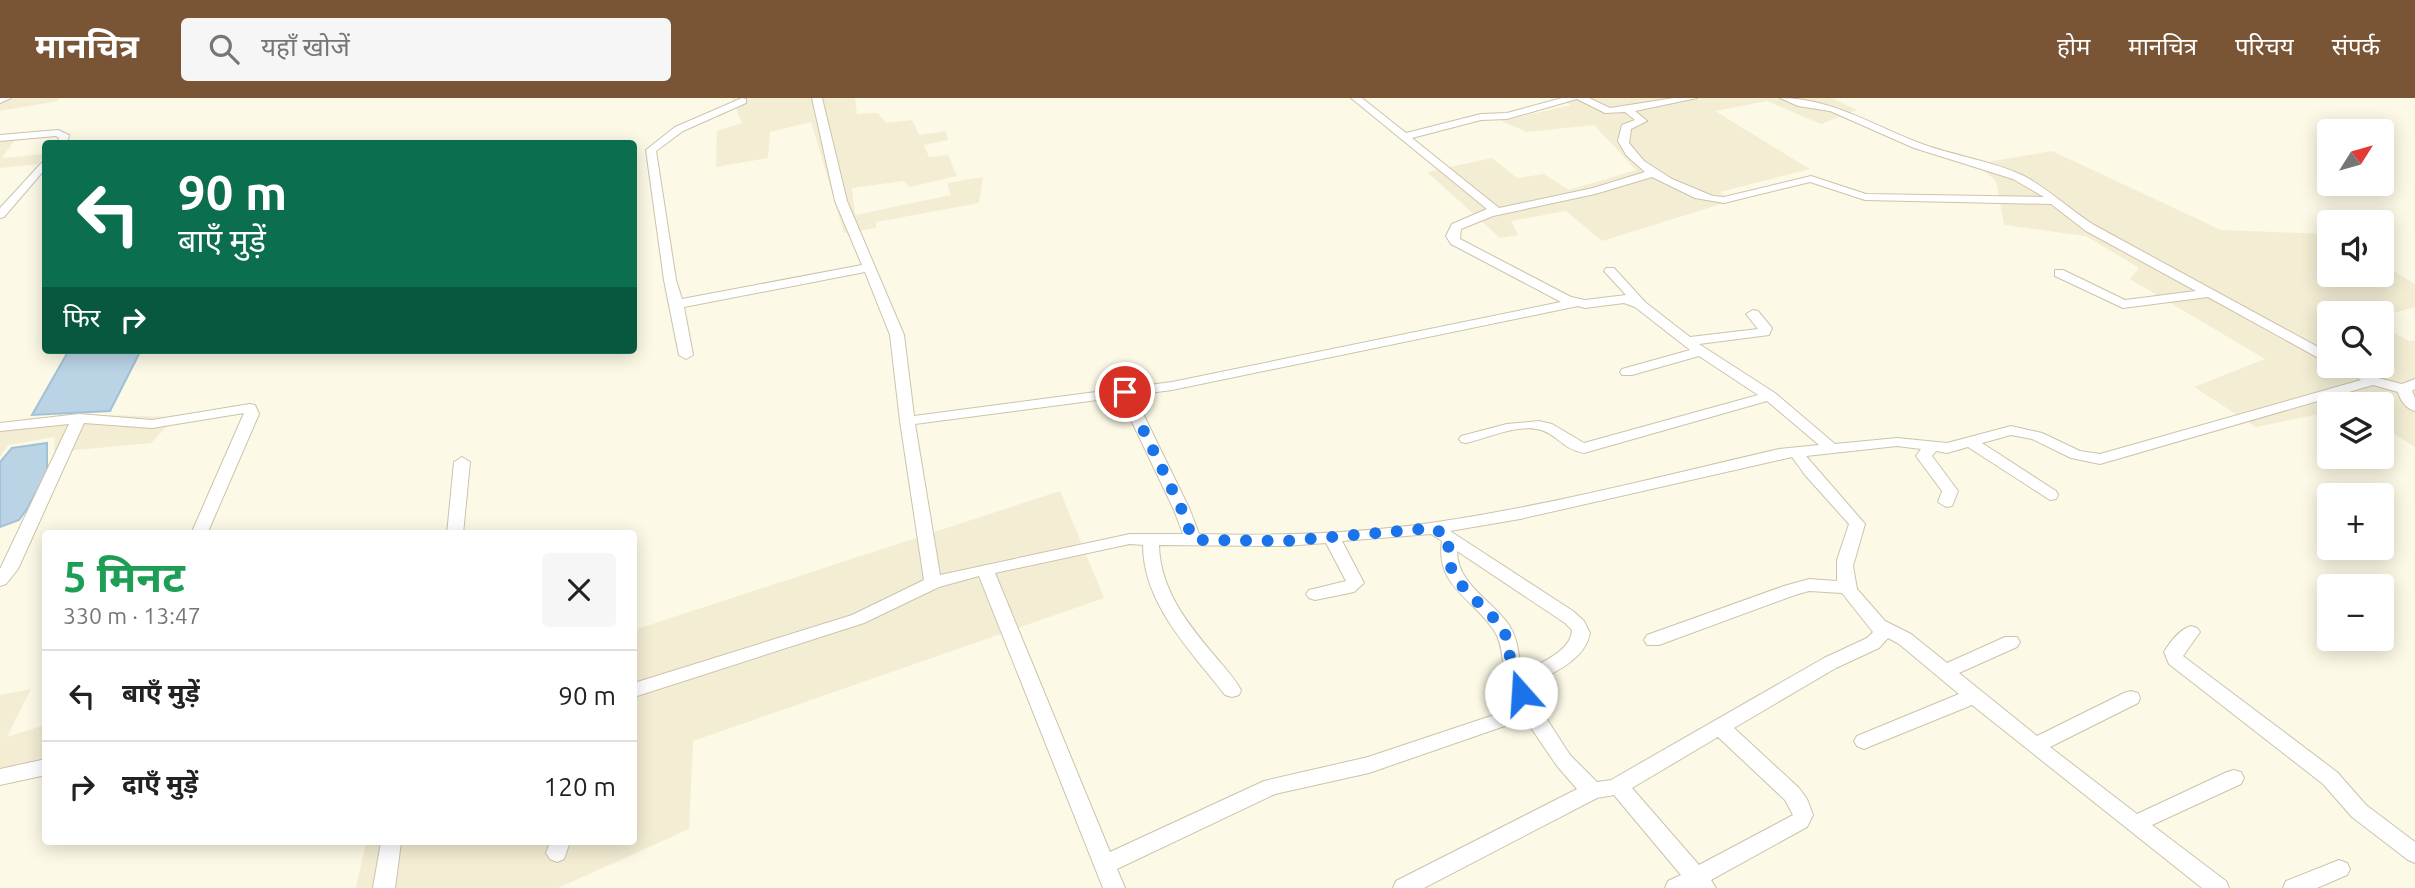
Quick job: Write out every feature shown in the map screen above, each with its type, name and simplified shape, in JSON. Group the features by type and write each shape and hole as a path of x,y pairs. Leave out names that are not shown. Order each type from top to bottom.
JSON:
{"street":[{"path":"0,100 6,98"},
{"path":"817,98 841,201 897,335 906,421 933,583"},
{"path":"1356,98 1489,204 1493,208 1490,213"},
{"path":"1404,138 1481,117 1507,116 1573,98"},
{"path":"1581,98 1609,111 1692,98"},
{"path":"1785,98 1802,104 1832,108 1917,146 2028,182 2090,228 2317,351"},
{"path":"686,355 670,280 650,150 687,125 742,101"},
{"path":"1627,109 1642,121 1626,127 1624,144 1652,173 1703,197 1717,200 1811,178 1865,197 2054,201"},
{"path":"0,138 58,133 65,137 64,140"},
{"path":"0,215 42,166"},
{"path":"1576,303 1455,241 1452,236 1456,227 1490,213 1595,191 1652,173"},
{"path":"677,304 867,268"},
{"path":"1610,271 1640,304 1686,341 1770,396 1832,449"},
{"path":"2059,273 2123,304 2211,293"},
{"path":"906,421 1172,386 1576,303 1625,299 1640,304"},
{"path":"1686,341 1764,332 1765,328 1753,314"},
{"path":"1627,372 1700,351"},
{"path":"2367,378 2410,386 2406,397 2415,407"},
{"path":"637,689 858,619 933,583 1104,543 1151,538 1285,541 1434,528 1520,514 1728,465 1797,453 1897,442 1947,449 2011,430 2037,436 2076,455 2100,459 2373,381"},
{"path":"1125,392 1182,510 1193,540"},
{"path":"1466,439 1537,424 1552,430 1566,443 1584,448 1770,396"},
{"path":"0,427 79,418 152,424 241,408 252,409 201,530"},
{"path":"0,580 10,569 79,418"},
{"path":"1972,443 2050,495"},
{"path":"1931,447 1924,456 1950,491 1946,502"},
{"path":"1797,453 1808,471 1857,524 1846,554 1846,587 1850,596 1880,626 1905,639 2035,746 2218,888"},
{"path":"455,530 462,462"},
{"path":"1434,528 1567,615 1580,629 1582,635 1570,652 1525,680 1521,693 1578,778 1594,790"},
{"path":"1315,594 1348,588 1355,583 1331,537"},
{"path":"1151,538 1150,555 1162,596 1232,690"},
{"path":"1450,539 1448,556 1453,571 1469,596 1504,632 1512,674 1521,687"},
{"path":"985,569 1114,888"},
{"path":"1653,640 1790,590 1809,585 1846,587"},
{"path":"1404,888 1594,790 1618,786 1830,663 1880,638 1880,626"},
{"path":"2191,632 2173,652 2175,659 2330,778 2359,811 2415,854"},
{"path":"1944,672 2011,642"},
{"path":"1864,741 1974,696"},
{"path":"2035,746 2131,698"},
{"path":"1104,865 1271,788 1369,765 1530,710"},
{"path":"1676,888 1701,883 1800,821 1803,815 1792,794 1720,727"},
{"path":"0,777 42,768"},
{"path":"2137,823 2234,778"},
{"path":"1618,786 1701,883"},
{"path":"384,888 391,845"},
{"path":"2294,888 2339,869"}],"shaded area":[{"path":"0,98 59,98 58,101 0,111"},
{"path":"732,98 855,98 857,114 878,113 886,123 912,120 919,135 946,131 948,140 924,145 929,157 948,155 957,176 909,187 904,181 852,188 855,215 951,195 947,183 983,177 979,203 876,222 876,228 844,233 811,122 770,132 768,158 716,167 717,131 742,123"},
{"path":"1557,98 1831,98 1857,110 1821,124 1767,101 1715,111 1810,169 1720,192 1731,201 1602,241 1566,211 1511,221 1518,235 1500,238 1427,172 1492,158 1517,178 1544,174 1569,190 1636,170 1594,125 1527,132 1501,121 1571,105"},
{"path":"19,134 2,158 42,154 42,158 38,164 0,168 0,136"},
{"path":"2052,151 2221,230 2317,234 2317,287 2394,287 2394,271 2415,284 2415,307 2394,313 2394,301 2317,301 2317,378 2394,378 2394,333 2409,341 2415,341 2415,447 2394,434 2394,392 2317,392 2317,414 2256,427 2194,387 2265,359 2130,279 2139,268 2086,236 2004,225 1996,181 1976,164"},
{"path":"106,415 176,417 151,443 54,452 55,437 8,445 0,457 0,424 32,418"},
{"path":"1060,491 1104,598 693,741 689,829 558,888 356,888 365,845 637,845 637,629"},
{"path":"31,689 7,737 42,726 42,775 0,784 0,695"}],"water":[{"path":"67,354 139,354 110,411 32,415"},
{"path":"47,443 47,472 27,509 19,520 0,527 0,462 12,448"}],"route":[{"path":"1125,392 1182,510 1193,540 1285,541 1434,528 1450,539 1448,556 1453,571 1469,596 1504,632 1512,674 1521,687 1521,693"}]}
